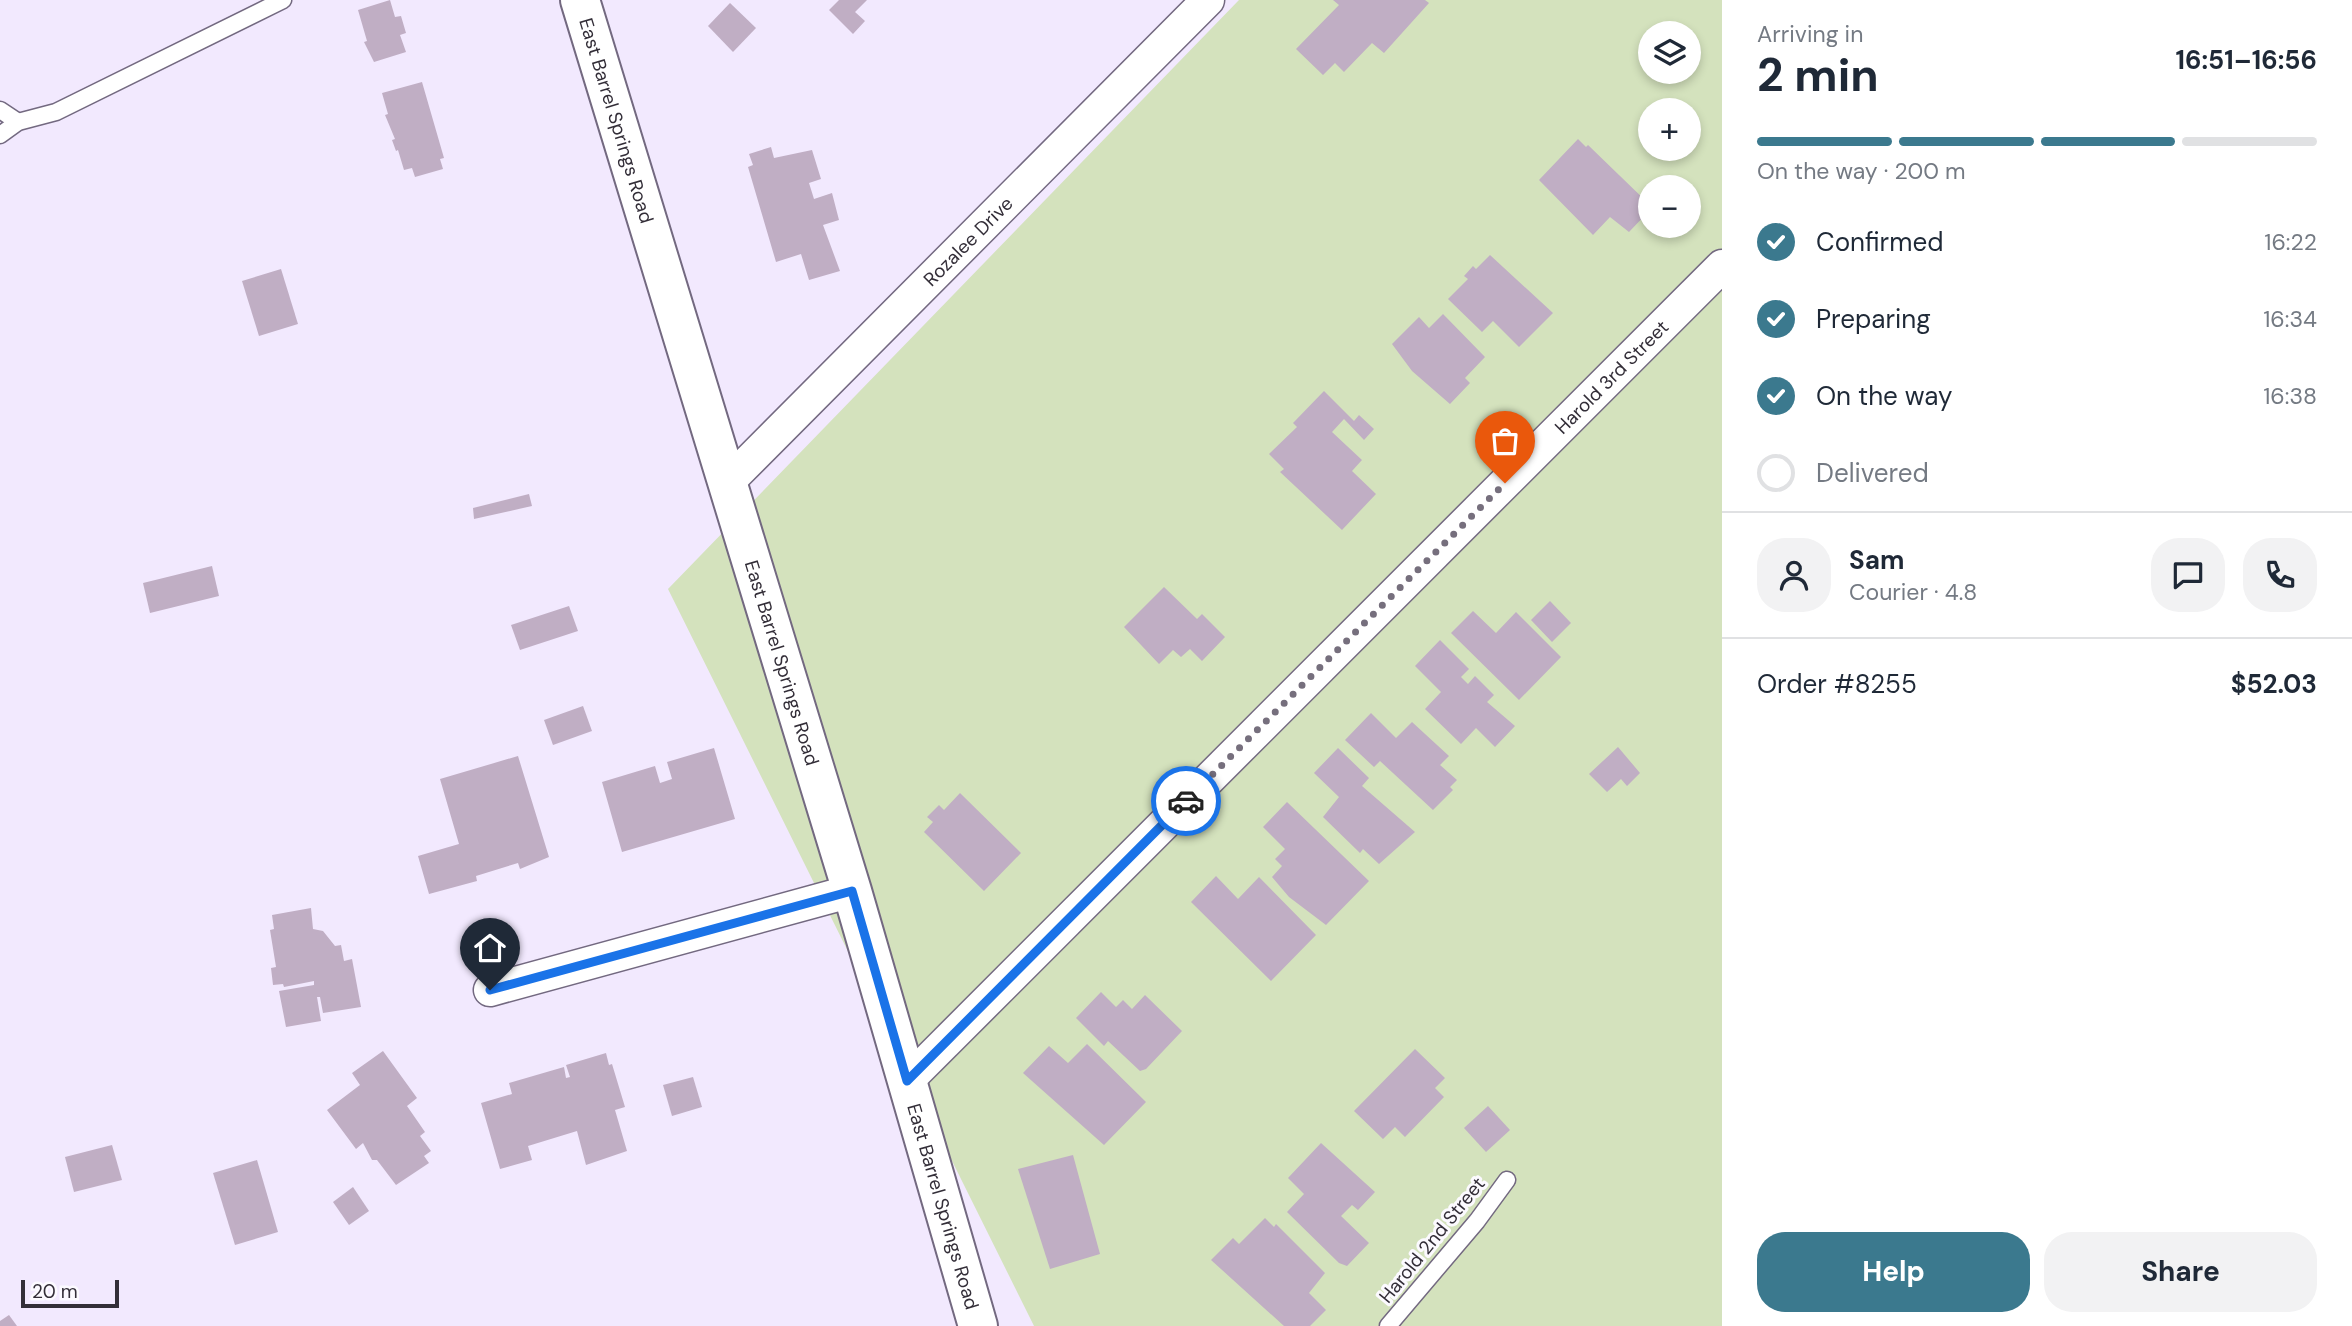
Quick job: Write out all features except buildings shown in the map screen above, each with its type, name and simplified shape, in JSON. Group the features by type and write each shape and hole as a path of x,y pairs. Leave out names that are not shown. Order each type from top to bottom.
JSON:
{"street":[{"name":"East Barrel Springs Road","path":"580,0 852,891 978,1326"},
{"name":"Rozalee Drive","path":"728,482 1208,0"},
{"name":"Harold 3rd Street","path":"907,1081 1722,266"},
{"path":"490,990 852,891"}],"lane":[{"path":"0,135 18,122 56,111 283,0"},
{"path":"0,110 18,122"},
{"name":"Harold 2nd Street","path":"1388,1326 1478,1221 1507,1180"}],"green space":[{"path":"1239,0 1722,0 1722,1326 1034,1326 668,589"}],"way so far":[{"path":"1186,801 1505,483"}],"route":[{"path":"490,990 852,891 907,1081 1186,801"}]}
